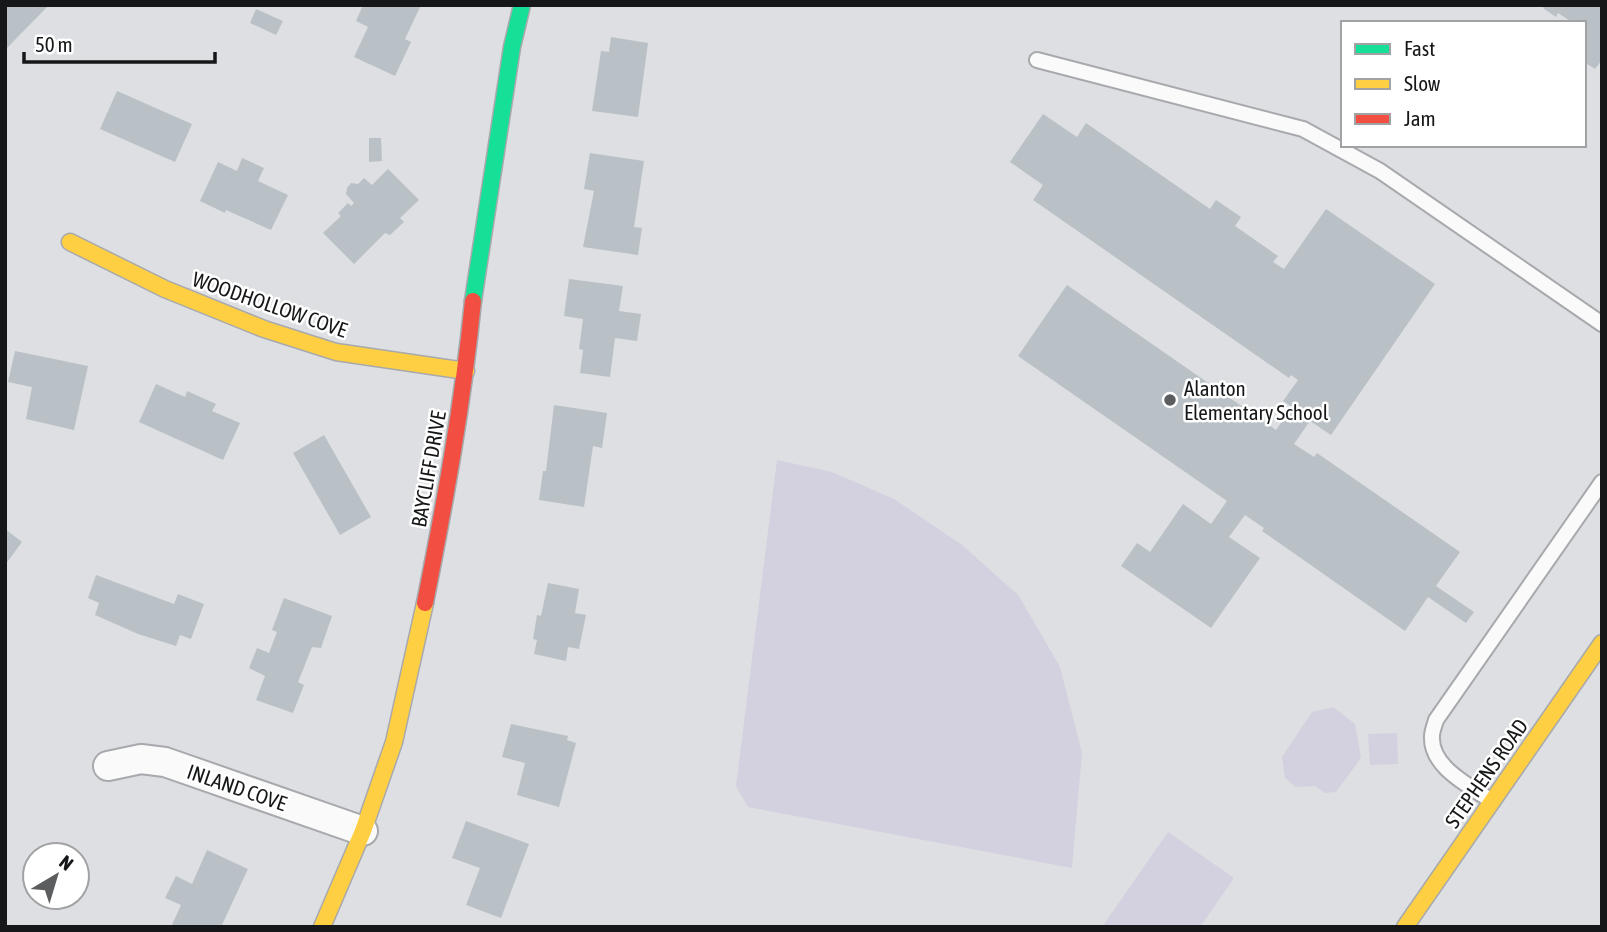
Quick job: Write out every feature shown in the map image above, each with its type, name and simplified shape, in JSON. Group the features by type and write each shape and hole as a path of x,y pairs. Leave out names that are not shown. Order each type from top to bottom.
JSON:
{"street":[{"name":"BAYCLIFF DRIVE","path":"322,927 363,831 394,742 417,643 450,475 466,371 476,274 512,47 522,5"},
{"name":"WOODHOLLOW COVE","path":"70,242 165,289 264,329 337,352 466,371"},
{"name":"STEPHENS ROAD","path":"1405,927 1602,643"},
{"name":"INLAND COVE","path":"108,766 141,759 165,762 363,831"}],"lane":[{"path":"1037,60 1303,129 1380,171 1602,324"},
{"path":"1492,802 1447,769 1435,755 1432,736 1436,720 1602,482"}],"shaded area":[{"path":"777,460 832,472 894,499 962,545 1019,596 1060,667 1082,753 1072,868 748,807 736,786"},
{"path":"1333,707 1355,724 1361,758 1336,792 1325,793 1315,786 1296,787 1285,778 1282,757 1312,712"},
{"path":"1397,733 1398,764 1370,765 1368,734"},
{"path":"1168,832 1234,878 1200,927 1102,927"}],"building":[{"path":"5,5 49,5 5,50"},
{"path":"363,5 421,5 405,39 411,42 395,76 354,57 368,27 356,21"},
{"path":"1545,5 1602,5 1602,60 1595,69 1586,63 1586,21 1570,21 1558,13 1556,17 1543,8"},
{"path":"256,9 283,21 276,35 250,23"},
{"path":"611,37 648,43 638,117 592,111 601,51 609,52"},
{"path":"117,91 192,124 175,162 100,129"},
{"path":"1043,114 1077,137 1086,123 1210,209 1216,200 1241,217 1235,226 1278,256 1273,262 1284,269 1326,209 1435,284 1331,435 1310,421 1294,444 1314,457 1317,453 1460,552 1436,586 1474,612 1466,623 1428,597 1405,631 1262,531 1264,528 1245,515 1229,537 1260,558 1211,628 1121,566 1137,543 1150,552 1183,504 1211,524 1227,501 1018,356 1067,285 1276,430 1292,407 1283,401 1298,380 1291,375 1289,378 1033,200 1043,185 1010,162"},
{"path":"369,138 381,138 382,161 369,162"},
{"path":"590,153 644,161 634,227 642,228 638,255 583,247 594,191 584,189"},
{"path":"242,158 264,168 258,181 288,195 271,230 200,201 218,162 237,171"},
{"path":"388,169 419,200 400,218 404,222 390,235 385,233 354,264 323,233 341,216 338,213 348,203 351,206 354,203 346,194 351,183 358,184 364,178 372,185"},
{"path":"569,279 623,286 619,311 641,314 637,341 615,338 610,377 580,373 583,350 579,349 583,319 564,316"},
{"path":"15,351 88,366 74,430 26,419 32,387 8,382"},
{"path":"156,384 185,397 187,391 216,404 212,411 240,423 223,460 139,422"},
{"path":"554,405 607,413 602,448 593,446 584,507 539,500 543,471 546,471"},
{"path":"324,435 371,517 340,535 293,453"},
{"path":"5,529 22,542 5,565"},
{"path":"96,575 174,604 178,594 204,604 191,639 180,635 176,646 138,634 95,615 99,603 88,598"},
{"path":"548,583 579,589 575,613 586,615 579,649 568,647 566,661 534,654 537,640 533,639 537,615 541,616"},
{"path":"284,598 332,616 321,648 312,647 298,682 304,685 293,713 256,700 265,676 249,668 257,648 269,653 277,632 272,630"},
{"path":"511,724 568,736 567,740 576,743 559,807 517,795 525,763 502,757"},
{"path":"466,821 529,844 501,918 466,905 480,868 452,858"},
{"path":"207,850 248,869 221,927 171,927 181,905 165,898 176,876 192,884"}],"traffic: fast":[{"path":"473,301 512,47 522,5"}],"traffic: slow":[{"path":"70,242 165,289 264,329 336,352 466,371"},
{"path":"322,927 363,831 394,742 425,603"},
{"path":"1405,927 1602,643"}],"traffic: jam":[{"path":"425,603 453,452 473,301"}],"place":[{"name":"Alanton Elementary School","path":"1170,400"}]}
